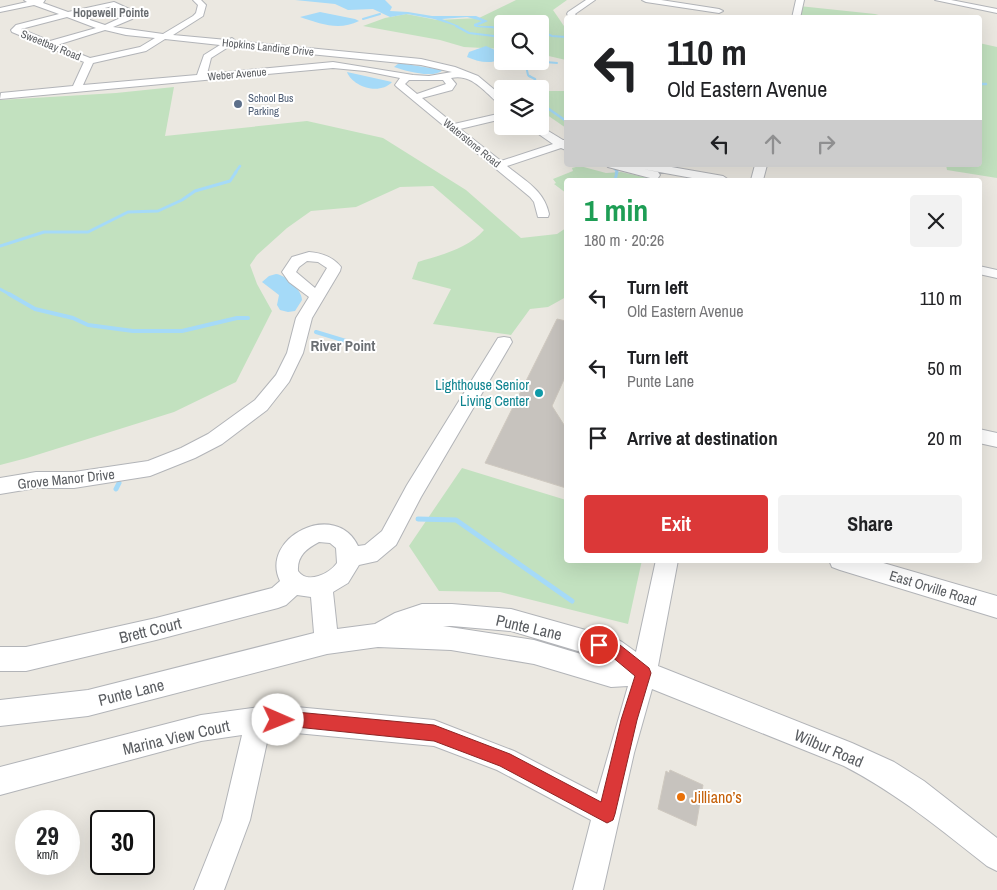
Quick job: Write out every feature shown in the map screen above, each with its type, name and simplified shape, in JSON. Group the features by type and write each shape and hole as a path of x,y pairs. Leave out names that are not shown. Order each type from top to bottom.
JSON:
{"street":[{"path":"88,61 131,53 147,47 200,14 202,5 197,0"},
{"path":"572,15 591,0"},
{"path":"646,0 719,11"},
{"path":"939,0 997,11"},
{"path":"0,10 39,1"},
{"name":"Hopkins Landing Drive","path":"39,1 126,32 231,41 421,62 467,71 484,76 494,83"},
{"path":"791,1 800,1 797,15"},
{"path":"50,44 109,26 127,19 134,13 132,10 109,4 71,13"},
{"path":"714,15 726,4"},
{"name":"Sweetbay Road","path":"71,13 19,27 16,30 88,61 77,89"},
{"path":"201,78 207,57 231,41"},
{"name":"Weber Avenue","path":"1,96 341,65 406,77 429,79 445,78 467,71"},
{"name":"Hopkins Landing Drive","path":"467,71 494,94"},
{"name":"Waterstone Road","path":"406,77 400,85 534,194 540,201 543,214"},
{"path":"415,97 449,88 451,84 445,78"},
{"path":"453,127 494,118"},
{"path":"549,128 564,142"},
{"path":"549,135 564,142"},
{"path":"500,165 564,143"},
{"path":"626,167 707,178"},
{"path":"648,167 674,174"},
{"path":"982,271 997,274"},
{"name":"Grove Manor Drive","path":"0,486 36,480 83,479 150,468 188,453 215,439 261,405 283,378 295,353 304,318 316,296"},
{"path":"349,556 369,554 389,538 414,492 504,342"},
{"path":"982,437 997,440"},
{"path":"322,533 337,536 345,542 349,556 345,571 336,580 321,588 311,589 302,587 294,583 287,575 288,554 304,537 322,533"},
{"path":"588,890 629,720 644,673 666,563"},
{"name":"East Orville Road","path":"850,563 997,607"},
{"name":"Brett Court","path":"0,658 26,659 165,627 278,597 294,583"},
{"path":"321,588 327,642"},
{"name":"Punte Lane","path":"0,713 88,703 327,642 378,635 451,638 534,652 611,675 644,673"},
{"name":"Wilbur Road","path":"644,673 707,700 852,756 884,772 914,791 997,856"},
{"path":"209,890 236,820 259,720"},
{"name":"Marina View Court","path":"0,781 201,728 259,720 296,720 434,733 504,760 607,814"}],"green space":[{"path":"516,0 567,0 553,10 564,26 564,60 549,56 549,15 494,15 494,49 464,47 440,40 363,26 385,18 406,14 437,20 479,18"},
{"path":"799,6 879,15 797,15"},
{"path":"982,44 997,47 997,178 947,170 946,167 982,167"},
{"path":"174,87 165,136 307,121 383,138 466,190 521,238 557,234 564,229 564,298 548,307 530,309 511,335 433,324 451,289 412,279 418,262 462,247 484,230 433,186 400,187 356,207 311,211 287,228 257,255 250,265 257,284 272,311 236,382 174,412 0,465 0,100 116,93"},
{"path":"549,91 564,91 564,127 549,116"},
{"path":"584,167 606,173 621,172 648,178 564,178 564,192 554,184 556,183 553,179 573,171 572,168"},
{"path":"462,468 564,499 564,563 641,563 628,624 500,592 439,591 409,546"}],"water":[{"path":"295,0 385,0 392,7 390,11 432,16 476,16 488,21 477,26 492,26 494,28 476,27 474,24 482,21 467,17 442,19 459,26 456,26 434,19 407,14 390,17 373,9 348,10 335,4"},
{"path":"320,12 359,21 344,26 337,26 300,17"},
{"path":"486,46 494,50 494,62 485,62 467,57 469,52"},
{"path":"399,63 443,70 433,74 419,73 394,67"},
{"path":"347,72 392,82 380,88 366,88 354,81"},
{"path":"276,274 289,280 299,292 302,300 295,311 280,310 277,305 279,295 262,282 269,276"}],"building":[{"name":"Lighthouse Senior Living Center","path":"557,319 564,321 564,379 552,406 564,425 564,487 485,463"},
{"name":"Jilliano’s","path":"670,770 703,785 696,826 658,809 666,771 669,773"}],"waterway":[{"path":"363,19 380,14"},
{"path":"456,26 469,33 494,36"},
{"path":"549,35 564,37"},
{"path":"549,62 557,63"},
{"path":"527,70 528,75 531,77"},
{"path":"531,77 535,80"},
{"path":"549,109 564,120"},
{"path":"235,173 240,166"},
{"path":"613,167 617,171 616,173"},
{"path":"0,246 44,232 88,232 128,212 158,211 182,200 195,191 230,181 236,172"},
{"path":"616,178 617,172"},
{"path":"0,289 11,295"},
{"path":"9,294 35,309 73,318 88,325 133,331 182,331 237,318 248,318"},
{"path":"316,332 349,342"},
{"path":"116,489 119,483"},
{"path":"418,519 456,520 572,601"}],"place":[{"name":"School Bus Parking","path":"238,104"},
{"name":"Lighthouse Senior Living Center","path":"539,393"},
{"name":"Jilliano’s","path":"681,797"}],"district":[{"name":"Hopewell Pointe","path":"111,13"},
{"name":"River Point","path":"343,346"}],"route":[{"path":"278,720 434,733 504,760 607,814 620,753 644,673 614,650 599,645"}]}
